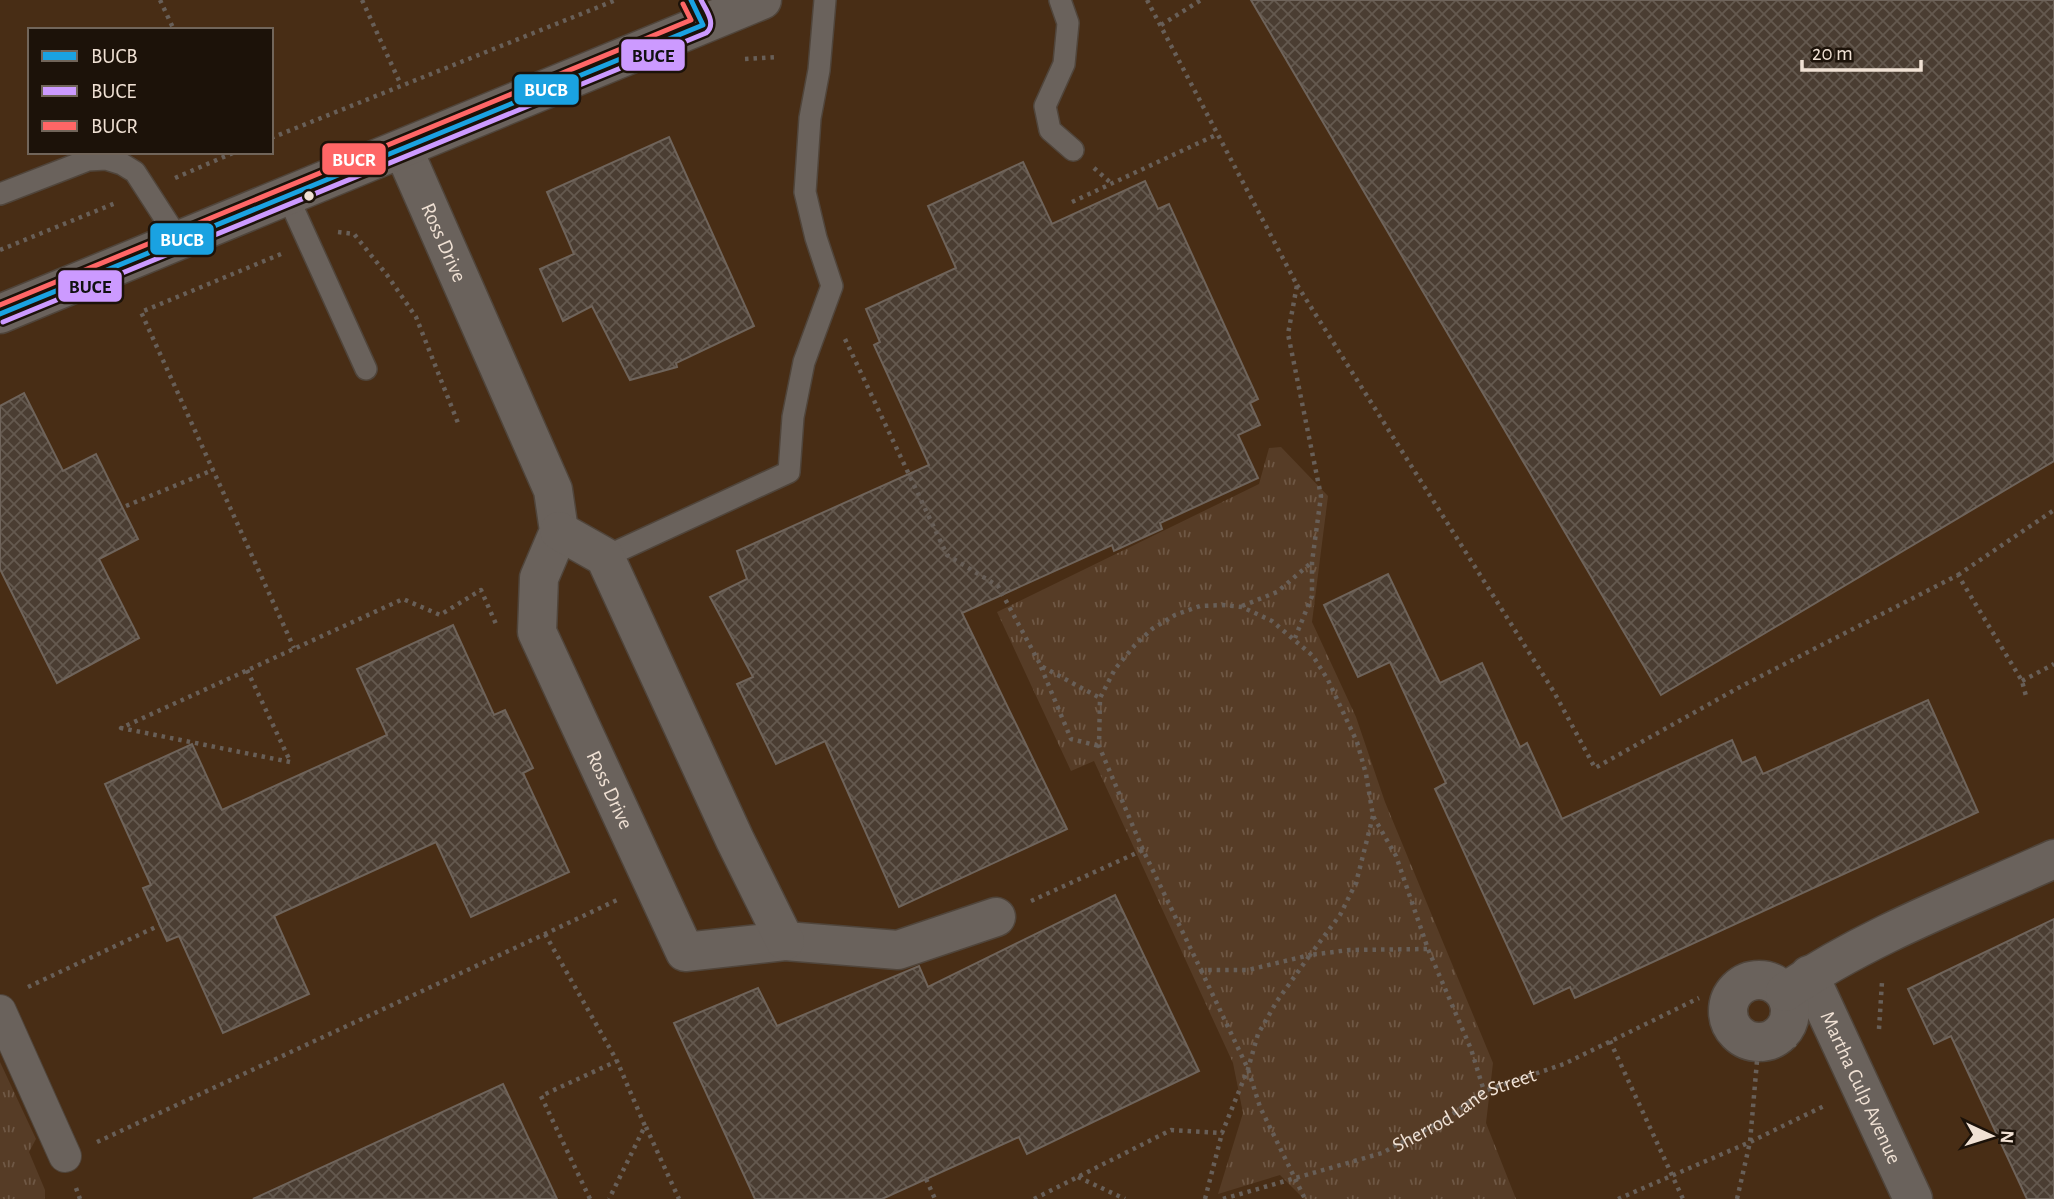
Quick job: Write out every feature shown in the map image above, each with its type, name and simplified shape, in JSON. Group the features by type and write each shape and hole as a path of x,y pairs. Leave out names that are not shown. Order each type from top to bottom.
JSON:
{"street":[{"path":"8,311 403,149 697,13 762,0"},
{"name":"Ross Drive","path":"403,149 553,489 559,531 539,578 537,632 685,951 785,941 898,950 996,917"},
{"path":"559,531 605,557 729,828 785,941"},
{"path":"1797,984 1785,1031 1774,1040 1760,1043 1747,1040 1736,1032 1729,1020 1728,1007 1733,994 1752,979 1775,984 1797,984 1876,939 2054,859"},
{"name":"Martha Culp Avenue","path":"1797,984 1913,1199"},
{"path":"0,1011 65,1156"}],"lane":[{"path":"605,557 789,472 793,417 804,362 832,286 816,238 805,192 810,118 819,70 825,0"},
{"path":"1060,0 1068,23 1064,64 1045,106 1050,130 1073,150"},
{"path":"0,194 88,160 106,159 135,172 179,240"},
{"path":"287,195 366,369"}],"path":[{"path":"160,0 173,28"},
{"path":"362,0 401,85"},
{"path":"273,137 616,0"},
{"path":"1147,0 1297,285 1554,692 1595,768 1738,688 1958,575 2054,510"},
{"path":"1161,25 1201,0"},
{"path":"744,59 777,57"},
{"path":"1072,202 1218,134"},
{"path":"172,180 231,154"},
{"path":"0,250 119,201"},
{"path":"1295,638 1312,596 1312,562 1321,496 1288,334 1297,285"},
{"path":"141,312 294,648"},
{"path":"817,330 842,332 947,555 998,586 1041,666 1071,739 1099,746"},
{"path":"126,506 213,470"},
{"path":"1242,607 1277,592 1312,562"},
{"path":"1958,575 2022,681 2026,696"},
{"path":"247,670 290,762 121,728 294,648 403,599 440,615 481,590 497,627"},
{"path":"1305,1199 1260,1107 1248,1069 1143,850 1099,746 1100,698 1115,669 1152,629 1175,615 1200,606 1242,607 1272,621 1295,638 1318,664 1357,742 1373,816 1396,856 1428,949 1472,1048 1485,1091"},
{"path":"2022,681 2054,664"},
{"path":"1041,666 1100,698"},
{"path":"1205,1199 1222,1133 1248,1069 1258,1034 1277,1001 1340,915 1356,883 1373,816"},
{"path":"996,917 1143,850"},
{"path":"65,1156 617,900 611,887"},
{"path":"23,990 160,925"},
{"path":"545,934 617,1061 679,1199"},
{"path":"1201,970 1248,970 1310,955 1349,950 1428,949"},
{"path":"1878,1037 1883,970"},
{"name":"Sherrod Lane Street","path":"1223,1199 1382,1153 1449,1117 1485,1091 1564,1064 1699,998"},
{"path":"1610,1041 1683,1199"},
{"path":"590,1199 541,1097 617,1061"},
{"path":"1737,1199 1750,1142 1757,1061"},
{"path":"1618,1199 1750,1142 1828,1104"},
{"path":"609,1199 645,1126"},
{"path":"1034,1199 1171,1130 1222,1133"},
{"path":"1077,1177 1125,1199"},
{"path":"926,1179 935,1199"}],"shaded area":[{"path":"0,0 2054,0 2054,1199 0,1199"}],"green space":[{"path":"1281,447 1328,496 1312,622 1356,717 1385,802 1493,1063 1486,1123 1516,1199 1304,1199 1280,1175 1218,1194 1243,1113 1233,1063 1094,761 1071,771 997,612 1259,484 1269,448"},
{"path":"0,1062 36,1139 29,1152 45,1190 45,1199 0,1199"}],"building":[{"path":"1251,0 2054,0 2054,461 1661,695"},
{"path":"669,137 754,326 676,363 677,367 630,380 592,306 563,321 540,269 574,254 547,192"},
{"path":"1023,162 1052,224 1145,181 1158,209 1169,204 1258,399 1250,403 1260,425 1238,435 1258,478 1160,523 1162,529 1114,551 1112,545 962,613 1067,829 899,907 825,741 776,764 737,684 753,677 710,597 747,579 737,551 929,465 874,345 880,342 866,309 956,268 928,206"},
{"path":"24,393 63,471 96,454 138,539 99,559 139,638 57,683 0,569 0,406"},
{"path":"1388,574 1440,683 1482,663 1520,747 1527,743 1562,819 1732,740 1742,763 1755,757 1763,774 1928,700 1978,812 1575,998 1570,987 1534,1004 1435,789 1446,783 1390,662 1358,677 1324,605"},
{"path":"453,625 494,715 505,710 533,768 523,773 569,872 471,917 436,842 274,916 309,994 223,1033 179,936 167,941 143,888 151,885 105,784 192,744 222,810 387,735 357,669"},
{"path":"1115,895 1199,1071 1027,1154 1019,1137 882,1199 755,1199 674,1023 758,988 777,1026 919,966 928,987"},
{"path":"2054,919 2054,1199 2027,1199 1951,1036 1934,1044 1908,989"},
{"path":"503,1084 557,1199 253,1199"}],"transit line":[{"name":"BUCB","path":"0,314 703,25 691,0"},
{"name":"BUCE","path":"3,322 706,33 711,21 701,0"},
{"name":"BUCR","path":"0,305 691,20 683,4"}]}
